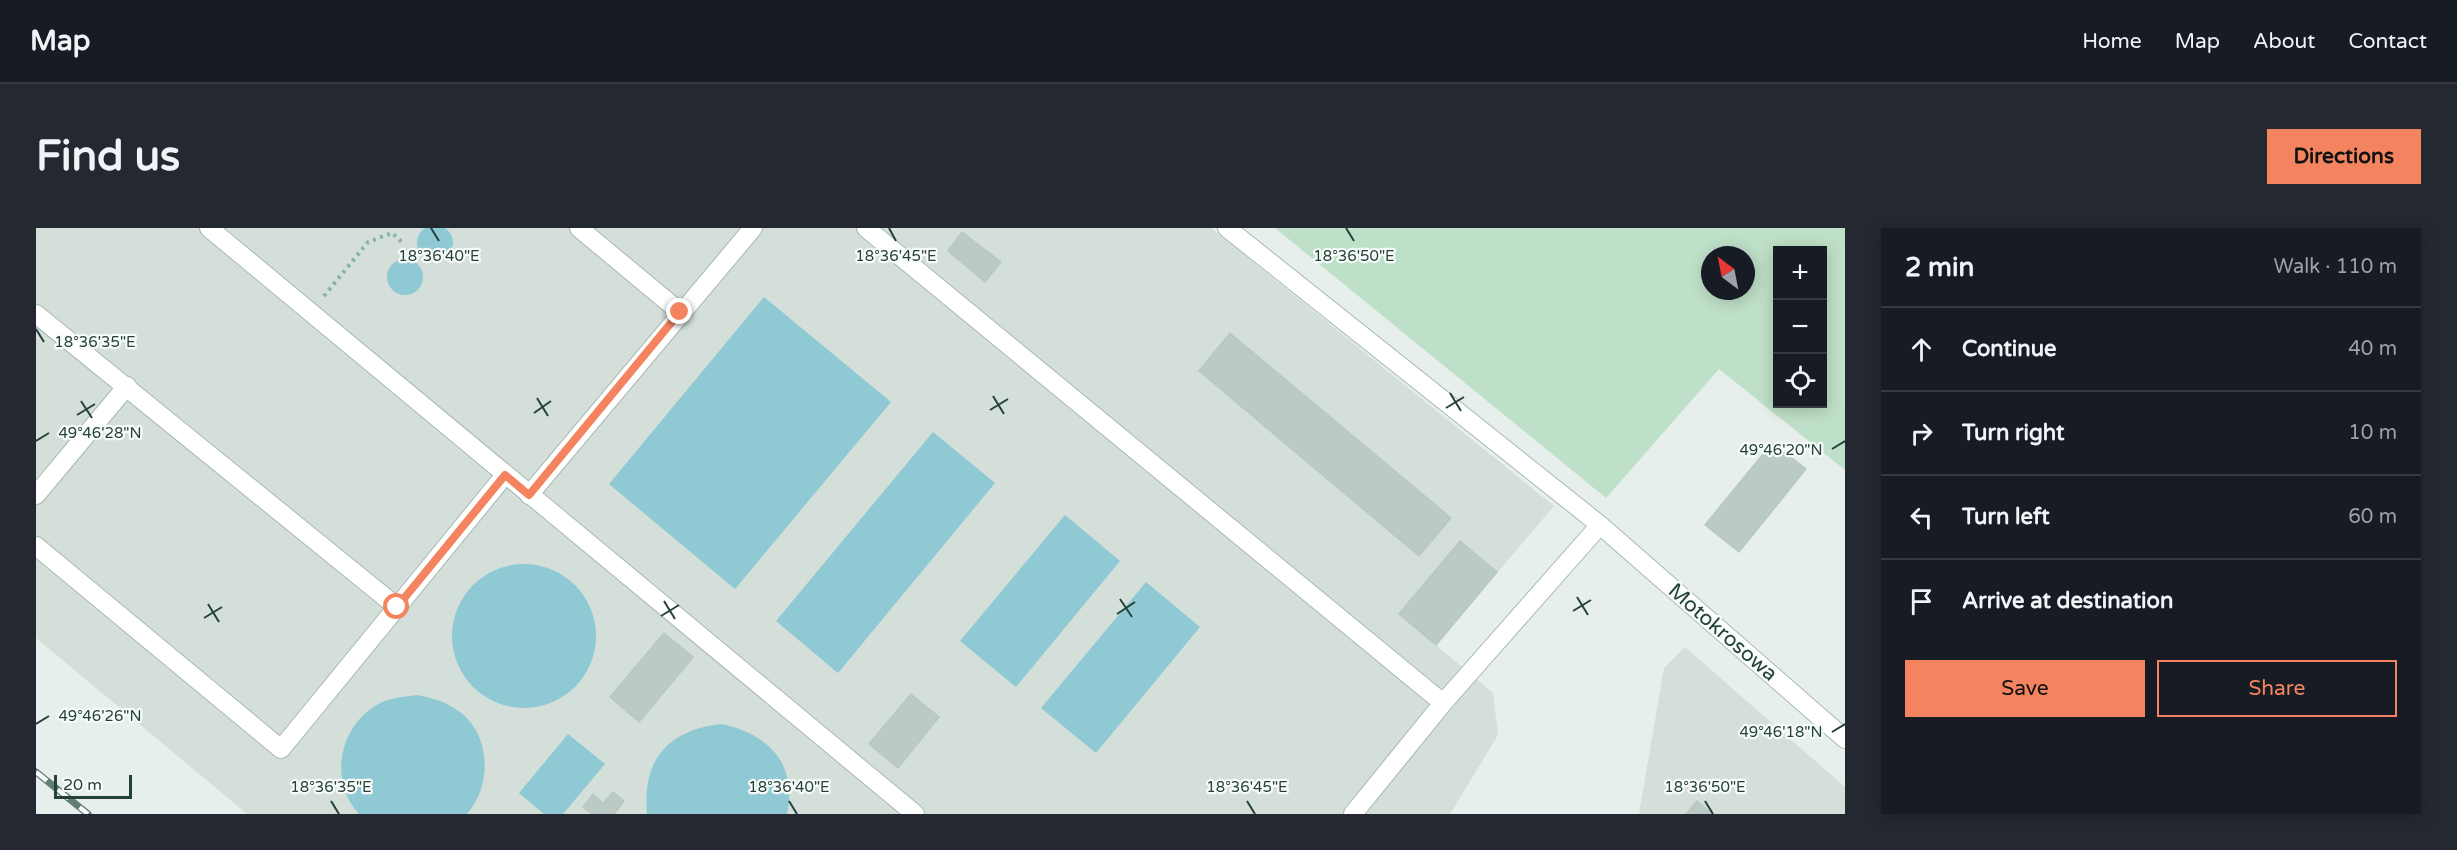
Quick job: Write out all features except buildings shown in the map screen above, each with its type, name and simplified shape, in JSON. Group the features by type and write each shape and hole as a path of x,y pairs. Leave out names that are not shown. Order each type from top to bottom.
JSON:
{"street":[{"path":"208,228 915,814"},
{"path":"579,228 680,312"},
{"path":"529,495 680,312 753,228"},
{"path":"866,228 1443,703"},
{"name":"Motokrosowa","path":"1227,228 1600,525 1845,739"},
{"path":"36,314 397,607"},
{"path":"36,495 127,386"},
{"path":"36,546 281,749 505,475"},
{"path":"1353,814 1443,703 1600,525"}],"path":[{"path":"310,312 368,242 392,233 404,244"}],"shaded area":[{"path":"36,228 1211,228 1554,506 1436,645 1493,693 1498,735 1450,814 247,814 36,638"},
{"path":"1685,647 1845,787 1845,814 1639,814 1664,668"}],"green space":[{"path":"1275,228 1845,228 1845,470 1719,369 1606,498"}],"water":[{"path":"435,225 448,230 453,243 448,256 435,261 422,256 417,243 422,230"},
{"path":"405,259 418,264 423,277 418,290 405,295 392,290 387,277 392,264"},
{"path":"764,297 891,402 735,589 609,484"},
{"path":"933,432 995,483 838,673 776,621"},
{"path":"1065,515 1120,561 1016,687 960,641"},
{"path":"524,564 551,570 564,576 575,585 584,596 590,609 596,636 590,663 584,676 575,687 564,696 551,702 524,708 497,702 484,696 473,687 464,676 458,663 452,636 458,609 464,596 473,585 484,576 497,570"},
{"path":"1146,582 1200,627 1096,753 1041,708"},
{"path":"417,695 438,700 457,710 477,731 485,759 481,789 475,802 467,814 359,814 350,801 341,773 345,744 360,718 372,708 394,698"},
{"path":"722,724 753,735 776,754 788,780 787,814 647,814 649,778 654,763 662,751 687,733 703,727"},
{"path":"568,734 605,764 563,814 544,814 519,793"}],"railway":[{"path":"36,772 88,814"}],"route":[{"path":"397,607 505,475 529,495 680,312"}]}
